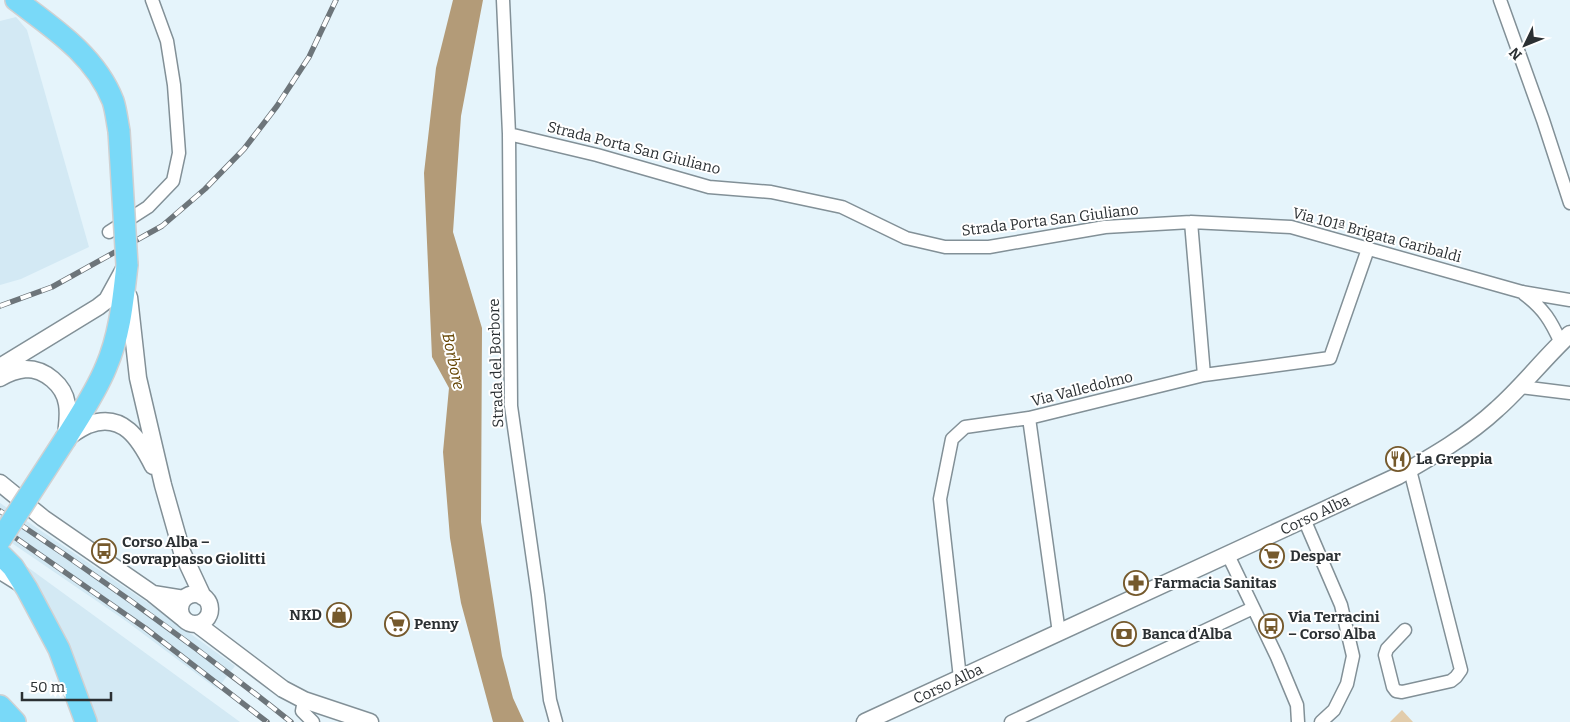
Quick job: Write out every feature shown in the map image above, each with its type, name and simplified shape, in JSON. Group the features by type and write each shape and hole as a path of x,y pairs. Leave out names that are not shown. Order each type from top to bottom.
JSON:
{"main road":[{"path":"0,540 96,388 114,349 122,312 127,265 119,131 113,102 103,81 90,62 62,34 16,0"},
{"path":"0,554 13,567 27,589 59,649 86,722"},
{"path":"0,706 15,722"}],"street":[{"path":"109,232 148,206 173,181 179,153 174,85 167,41 152,0"},
{"name":"Strada del Borbore","path":"503,0 509,134 511,406 537,585 550,700 556,722"},
{"path":"1500,0 1543,120 1570,203"},
{"name":"Strada Porta San Giuliano","path":"509,134 597,155 709,187 771,192 842,207 906,238 945,247 989,246 1105,227 1191,222"},
{"path":"1191,222 1204,375"},
{"name":"Via 101ª Brigata Garibaldi","path":"1191,222 1291,227 1522,292 1570,300"},
{"name":"Via Valledolmo","path":"1059,633 1029,418 1204,375 1330,358 1368,249"},
{"path":"0,367 107,300 127,265"},
{"path":"127,265 131,324 138,378 163,485 182,552 185,599"},
{"name":"Via 101ª Brigata Garibaldi","path":"1522,292 1538,304 1565,338"},
{"name":"Corso Alba","path":"865,722 1410,470 1438,454 1497,410 1565,338"},
{"path":"0,378 12,371 27,369 41,372 53,380 62,390 67,403 66,438"},
{"path":"1520,387 1570,393"},
{"path":"960,678 940,499 952,439 965,427 1029,418"},
{"path":"66,438 89,425 102,422 113,422 124,427 134,434 141,443 163,485"},
{"path":"1405,630 1385,655 1393,687 1396,691 1402,692 1451,682 1461,670 1410,470"},
{"path":"0,484 43,518 190,622 205,620 210,612"},
{"path":"1304,520 1341,605 1353,656 1347,684 1334,710 1320,722"},
{"path":"182,552 203,597 209,604 210,612 232,651"},
{"path":"1228,555 1277,657 1297,704 1298,722"},
{"path":"0,573 27,589"},
{"path":"153,594 185,599"},
{"path":"203,597 194,594 185,599 180,607 181,616 283,689 304,700 370,722"},
{"path":"1011,722 1253,608"},
{"path":"304,700 302,711 312,722"}],"shaded area":[{"path":"16,17 27,30 89,247 21,279 0,285 0,21"},
{"path":"0,503 148,603 235,666 217,689 126,621 0,535"},
{"path":"26,566 240,722 98,722 79,672"},
{"path":"1402,710 1413,722 1390,722"}],"water":[{"name":"Borbore","path":"453,0 483,0 461,116 453,232 482,328 481,522 502,656 513,698 524,722 493,722 461,603 450,538 443,452 449,388 432,357 424,173 436,68"}],"railway":[{"path":"0,306 52,287 162,226 205,189 244,149 277,106 309,57 336,0"},
{"path":"0,511 148,613 291,722"},
{"path":"0,527 145,628 267,722"}],"place":[{"name":"La Greppia","path":"1398,459"},
{"name":"Corso Alba – Sovrappasso Giolitti","path":"104,551"},
{"name":"Despar","path":"1272,556"},
{"name":"Farmacia Sanitas","path":"1136,583"},
{"name":"NKD","path":"339,615"},
{"name":"Penny","path":"397,624"},
{"name":"Via Terracini – Corso Alba","path":"1271,626"},
{"name":"Banca d'Alba","path":"1124,634"}]}
